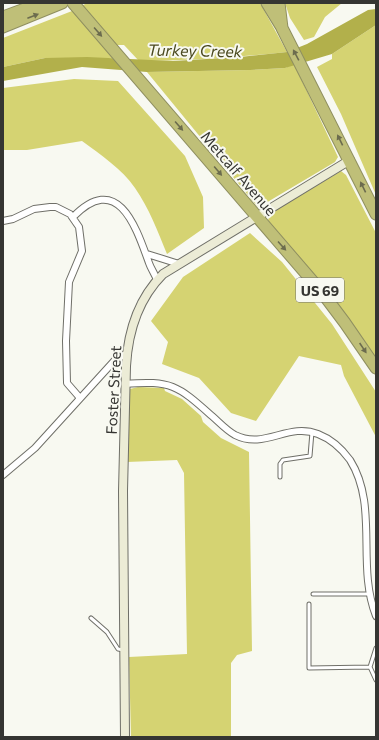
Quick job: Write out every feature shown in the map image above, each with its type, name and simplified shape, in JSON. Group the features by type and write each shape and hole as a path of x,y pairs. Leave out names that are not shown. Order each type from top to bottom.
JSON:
{"highway":[{"path":"3,17 41,3"},
{"path":"3,27 62,3"},
{"name":"Metcalf Avenue","path":"73,3 346,322 376,368"},
{"path":"267,3 311,83 376,214"},
{"path":"279,3 282,28"}],"street":[{"name":"Foster Street","path":"125,737 123,491 126,354 136,314 141,301 157,280 179,264 350,160"},
{"path":"73,217 86,205 100,199 109,200 122,209 132,220 157,280"},
{"path":"3,221 13,219 34,209 56,207 73,217 81,233 82,251 72,272 68,294 66,378 72,390 80,398"},
{"path":"147,254 179,264"},
{"path":"3,475 35,448 115,360 126,354"},
{"path":"125,384 160,383 174,386 186,393 230,432 242,438 262,440 291,431 312,432 326,438 345,453 360,474 367,494 370,523 370,594 376,616"}],"lane":[{"path":"280,477 280,464 283,460 310,456 312,432"},
{"path":"313,594 370,594"},
{"path":"309,604 309,668 370,667"},
{"path":"91,618 107,632 118,649 124,650"},
{"path":"376,648 370,667 376,680"}],"shaded area":[{"path":"87,3 260,3 287,52 250,56 139,61 124,45 102,45 114,58 45,58 3,67 3,38 72,11"},
{"path":"285,3 342,3 325,17 314,37 304,40 290,18"},
{"path":"376,9 376,25 332,54 285,68 147,72 82,67 3,81 3,67 45,58 87,57 173,61 240,57 287,52 307,44 368,10"},
{"path":"376,25 376,195 341,114 317,67 332,59 332,54"},
{"path":"294,64 338,157 335,162 259,207 147,72 250,70 285,68"},
{"path":"74,79 118,81 185,156 203,197 204,228 167,254 149,212 130,181 118,168 82,141 27,150 3,150 3,88"},
{"path":"341,171 346,175 376,233 376,359 347,317 268,220 271,213"},
{"path":"250,233 282,262 332,324 376,392 376,437 344,376 341,365 299,356 256,421 231,413 199,378 162,364 168,342 151,321 183,277"},
{"path":"138,387 164,388 165,391 182,399 201,416 203,422 221,438 249,452 252,651 237,655 231,663 231,737 131,737 129,657 187,654 184,473 177,460 127,462 127,394 130,389"}],"water label":[{"name":"Turkey Creek","path":"195,50"}]}
